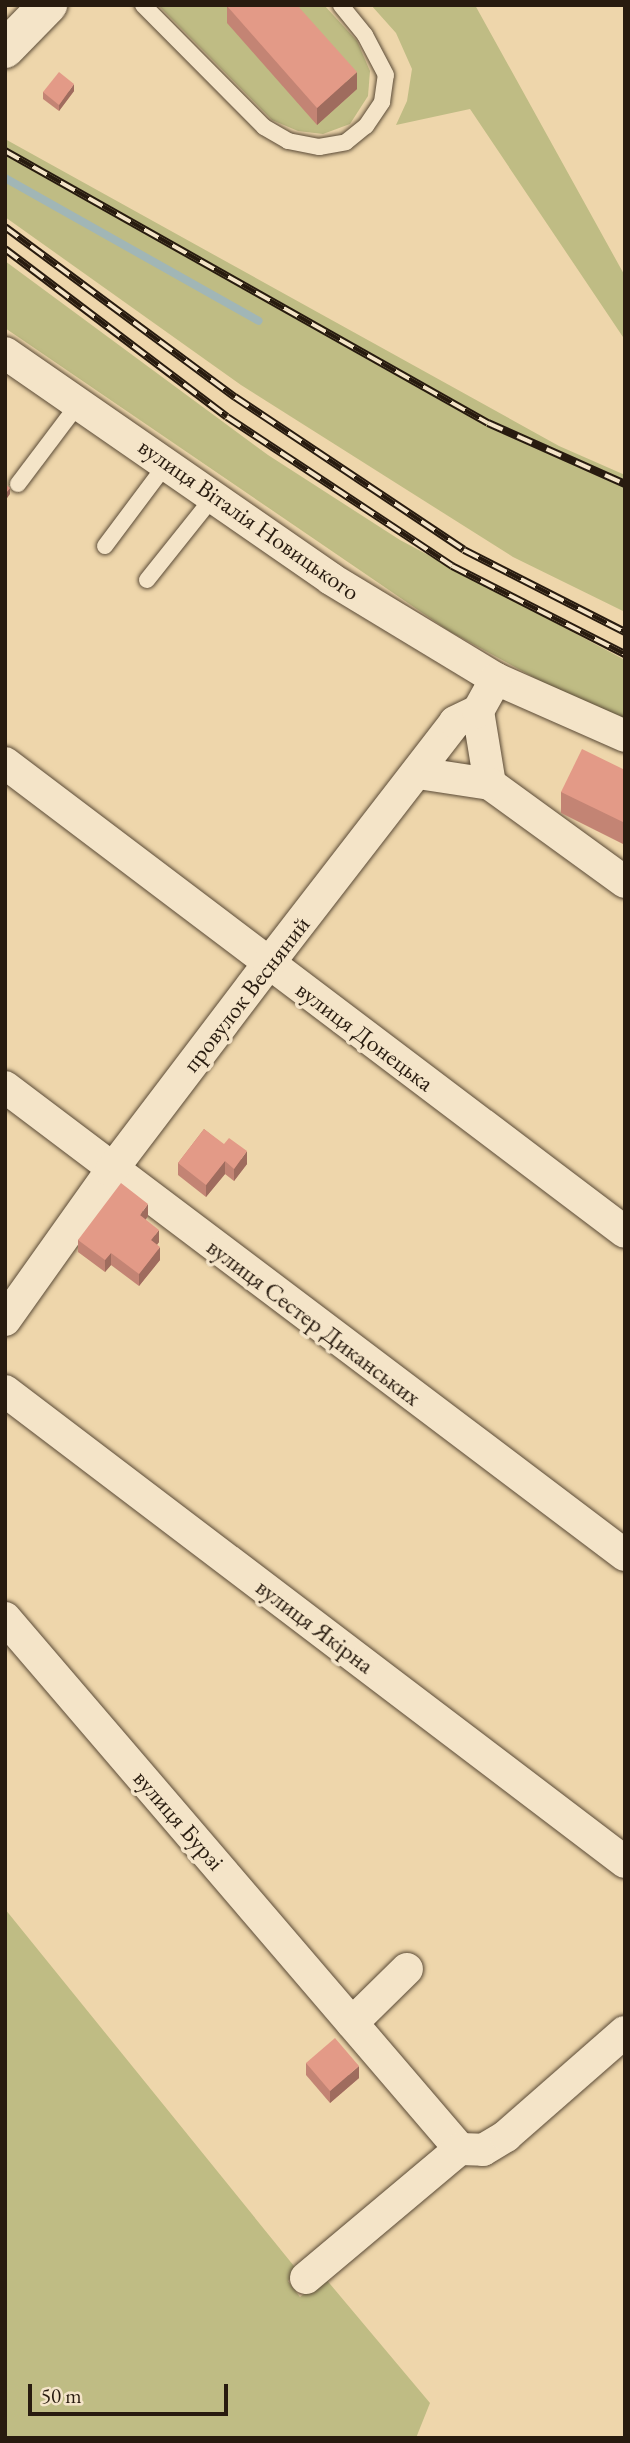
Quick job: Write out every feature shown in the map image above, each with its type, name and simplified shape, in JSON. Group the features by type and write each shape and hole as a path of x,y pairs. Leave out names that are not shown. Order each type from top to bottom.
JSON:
{"main road":[{"path":"8,41 48,5"}],"street":[{"name":"вулиця Віталія Новицького","path":"5,353 331,579 496,678 625,736"},
{"name":"провулок Весняний","path":"5,1320 111,1171 269,963 418,773 454,722 478,711 496,678"},
{"path":"478,711 490,784"},
{"name":"вулиця Донецька","path":"5,763 625,1233"},
{"path":"418,773 490,784 625,882"},
{"name":"вулиця Сестер Диканських","path":"5,1087 111,1171 625,1555"},
{"name":"вулиця Якірна","path":"5,1391 625,1861"},
{"name":"вулиця Бурзі","path":"5,1618 460,2149"},
{"path":"352,2023 407,1969"},
{"path":"306,2278 460,2149 483,2150 506,2136 625,2032"}],"lane":[{"path":"143,5 264,127 288,141 319,147 346,142 366,126 383,102 386,75 372,46 341,5"},
{"path":"18,484 79,403"},
{"path":"105,546 167,463"},
{"path":"147,580 214,496"}],"shaded area":[{"path":"158,5 324,5 357,41 370,71 368,96 350,124 323,134 298,131 272,120"},
{"path":"371,5 475,5 625,276 625,340 470,109 396,125 407,101 412,69 396,33"},
{"path":"5,139 559,446 625,475 625,612 513,557 241,385 5,217"},
{"path":"5,261 268,455 400,540 625,660 625,720 557,690 449,631 5,328"},
{"path":"5,1909 298,2271 288,2281 300,2297 325,2278 430,2403 416,2438 5,2438"}],"building":[{"path":"228,5 297,5 357,72 317,108"},
{"path":"59,72 74,84 59,105 43,92"},
{"path":"582,749 625,770 625,823 561,792"},
{"path":"204,1129 224,1144 229,1138 247,1151 234,1169 225,1161 206,1185 178,1163"},
{"path":"121,1183 148,1204 140,1215 159,1230 151,1240 160,1247 139,1274 111,1253 105,1260 78,1240"},
{"path":"335,2038 359,2066 330,2091 306,2063"}],"waterway":[{"path":"5,178 259,321"}],"railway":[{"path":"5,151 488,423 625,484"},
{"path":"5,227 235,397 464,550 625,632"},
{"path":"5,249 227,417 452,566 625,654"}]}
